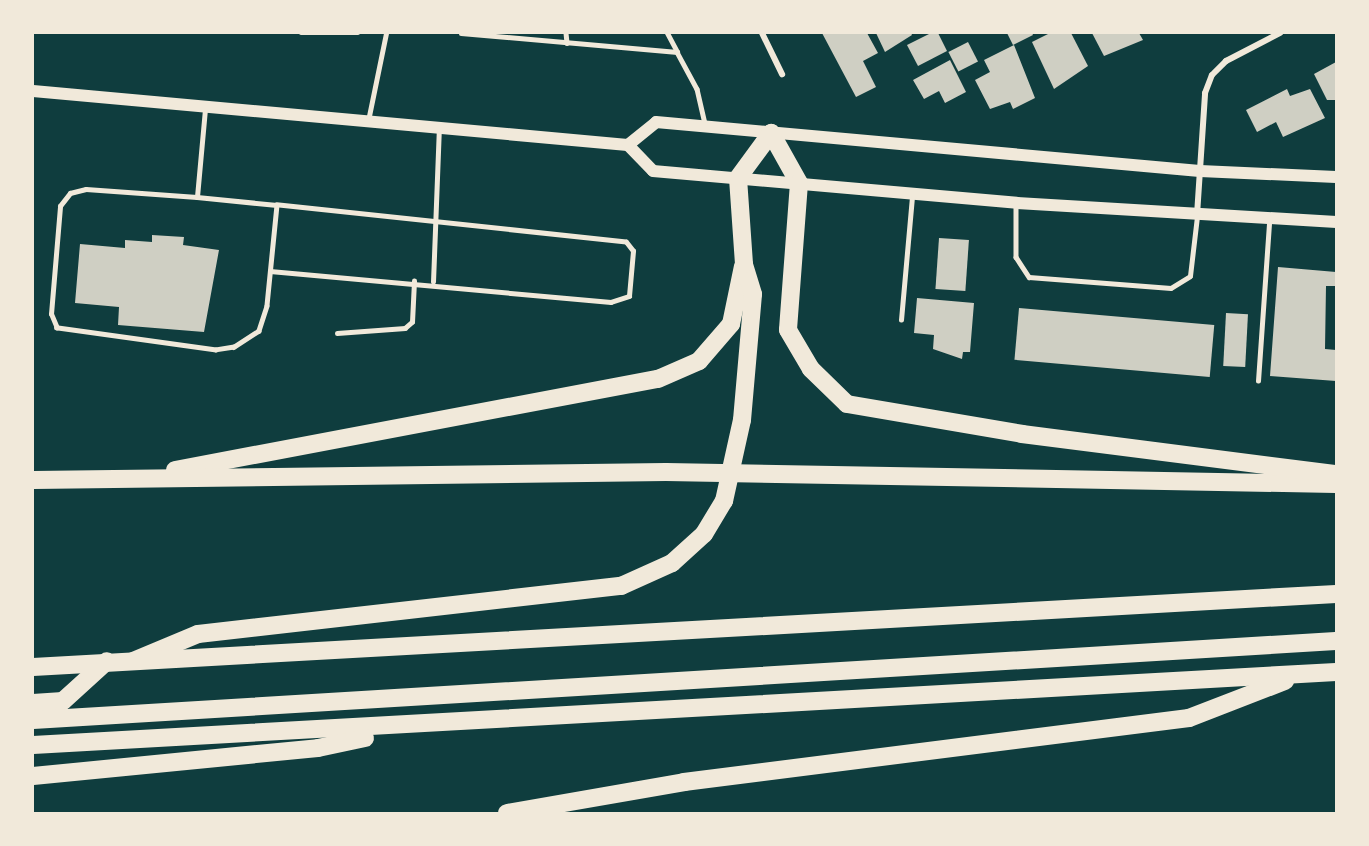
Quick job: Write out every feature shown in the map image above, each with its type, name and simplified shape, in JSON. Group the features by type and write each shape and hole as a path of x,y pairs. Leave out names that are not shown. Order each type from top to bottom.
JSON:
{"highway":[{"path":"132,660 198,634 621,586 672,563 704,534 724,501 742,420 752,305 744,264 738,178 771,133 799,183 788,330 811,369 847,404 1022,434 1336,474"},
{"path":"146,476 658,379 699,361 731,324 744,264"},
{"path":"33,480 146,476 242,479 666,472 776,476 1336,484"},
{"path":"33,667 1336,594"},
{"path":"33,703 54,710 1336,641"},
{"path":"33,720 54,710 108,661"},
{"path":"42,745 419,727 1336,672"},
{"path":"507,813 684,782 1189,718 1300,675"},
{"path":"41,775 318,748 419,727"}],"main road":[{"path":"33,91 628,145 653,171 1017,203 1269,222 1336,222"},
{"path":"628,145 656,122 1200,171 1336,177"}],"street":[{"path":"762,33 782,74"},
{"path":"1197,216 1205,93 1212,75 1226,61 1280,33"}],"lane":[{"path":"301,33 337,35 358,33"},
{"path":"368,121 386,33"},
{"path":"461,33 677,52"},
{"path":"566,33 567,43"},
{"path":"667,33 697,89 705,127"},
{"path":"197,197 205,106"},
{"path":"433,282 438,222 433,183 439,127"},
{"path":"270,271 433,282 611,302 630,296 633,251 626,242 277,205 197,197 86,189 70,193 60,206 51,314 57,328 216,350 234,347 259,332 270,271 277,205"},
{"path":"901,320 913,194"},
{"path":"1017,203 1016,256 1022,271 1038,280 1171,288 1190,276 1197,216"},
{"path":"1258,381 1269,222"},
{"path":"337,333 405,328 412,322 414,281"}],"building":[{"path":"822,33 867,33 878,53 863,61 876,87 856,97"},
{"path":"876,33 911,33 912,35 885,52"},
{"path":"931,33 938,33 947,51 918,66 907,45"},
{"path":"1007,33 1032,33 1033,35 1013,45"},
{"path":"1050,33 1071,33 1088,66 1054,89 1032,42"},
{"path":"1092,33 1139,33 1143,40 1104,56"},
{"path":"968,42 978,62 958,72 948,52"},
{"path":"1014,45 1035,98 1013,109 1010,102 990,109 975,80 990,72 984,60"},
{"path":"950,60 966,92 945,103 939,91 924,99 913,80"},
{"path":"1336,62 1336,100 1327,100 1314,74"},
{"path":"1287,89 1290,96 1310,89 1325,118 1283,137 1276,122 1257,132 1246,110"},
{"path":"152,235 184,237 183,245 219,250 204,332 118,325 119,307 75,303 80,244 125,248 125,240 152,242"},
{"path":"939,238 969,240 965,291 935,289"},
{"path":"1278,267 1336,272 1336,286 1326,286 1325,349 1336,350 1336,381 1270,376"},
{"path":"917,298 974,303 970,352 963,352 962,359 933,349 934,335 914,333"},
{"path":"1019,308 1214,325 1210,377 1014,360"},
{"path":"1226,313 1248,314 1245,367 1223,366"}]}
